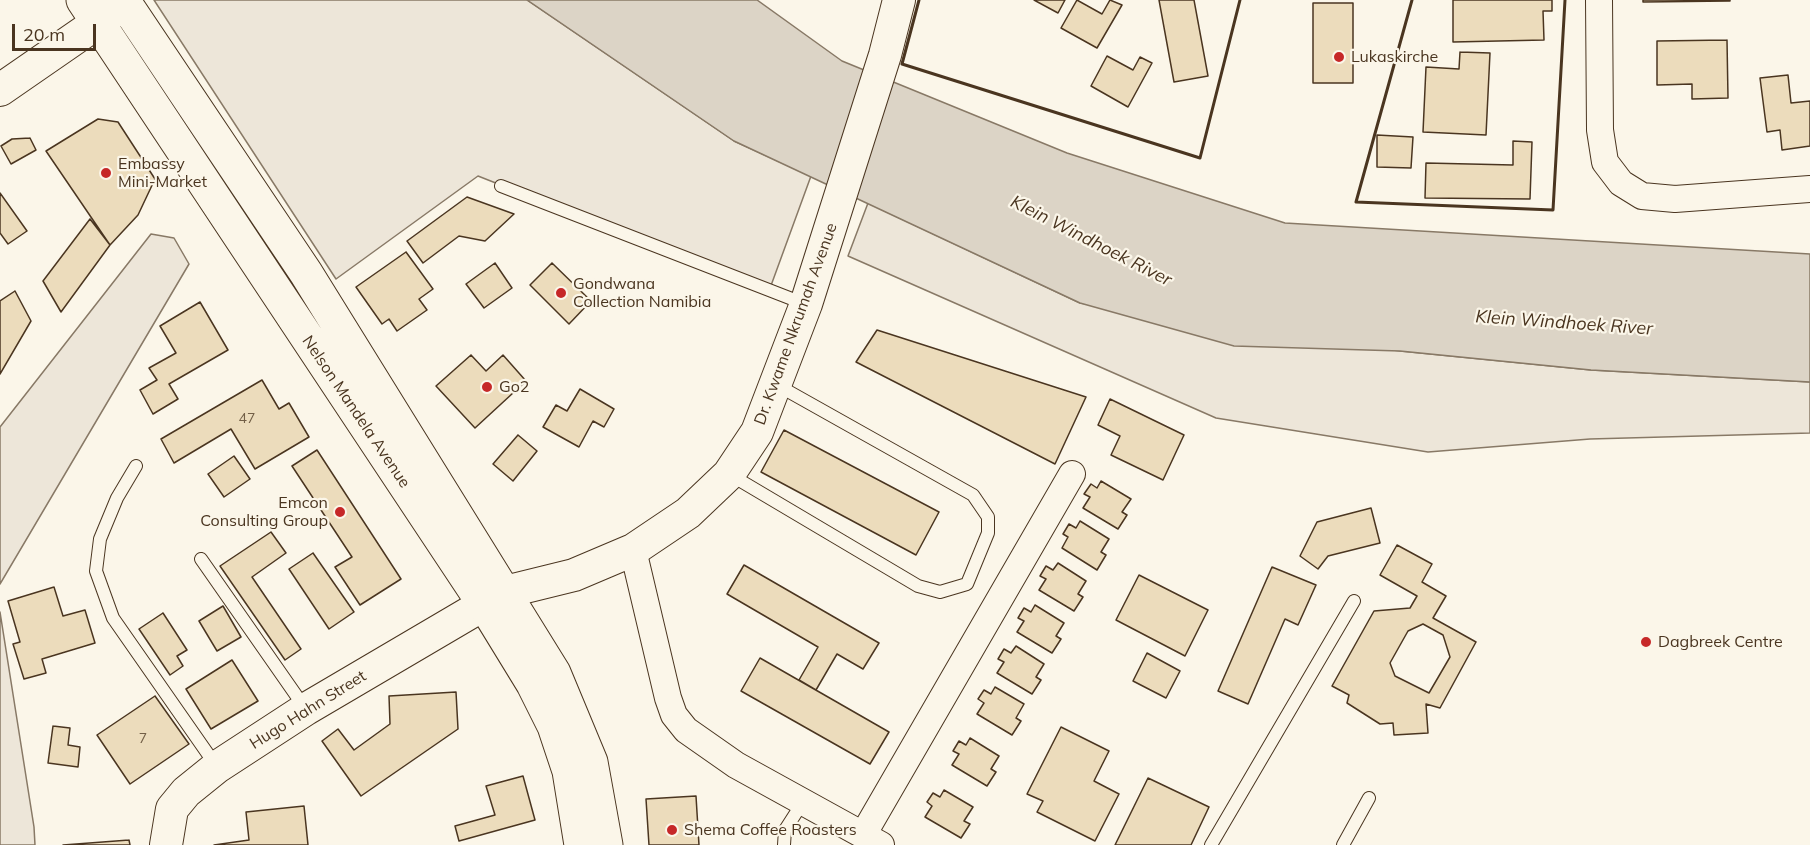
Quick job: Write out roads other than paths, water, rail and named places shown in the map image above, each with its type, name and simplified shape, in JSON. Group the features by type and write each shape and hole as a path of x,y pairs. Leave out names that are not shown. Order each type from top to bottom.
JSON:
{"main road":[{"name":"Nelson Mandela Avenue","path":"124,2 306,273 494,598 554,726 569,771 581,845"},
{"name":"Nelson Mandela Avenue","path":"91,12 494,598 554,673 591,762 606,845"}],"street":[{"name":"Dr. Kwame Nkrumah Avenue","path":"494,598 574,575 633,550 688,513 729,474 757,432 806,304 885,55 899,0"},
{"path":"1599,0 1600,130 1605,162 1620,183 1642,196 1675,199 1810,189"},
{"path":"0,90 91,12 124,2"},
{"path":"633,550 674,715 686,730 736,765 872,840 1072,474"},
{"name":"Hugo Hahn Street","path":"166,845 172,809 186,792 217,767 306,709 494,598"}],"lane":[{"path":"501,186 806,304"},
{"path":"729,474 918,586 940,592 967,584 988,533 988,517 973,495 776,384"},
{"path":"136,466 117,498 100,539 96,571 113,618 217,767"},
{"path":"201,559 306,709"},
{"path":"1211,845 1354,601"},
{"path":"1343,845 1369,798"},
{"path":"784,845 784,830 803,802"}],"water":[{"name":"Klein Windhoek River","path":"527,0 757,0 842,61 1067,153 1285,223 1810,254 1810,382 1591,370 1400,351 1234,346 1080,303 734,141"}],"place":[{"name":"Lukaskirche","path":"1339,57"},
{"name":"Embassy Mini-Market","path":"106,173"},
{"name":"Gondwana Collection Namibia","path":"561,293"},
{"name":"Go2","path":"487,387"},
{"name":"Emcon Consulting Group","path":"340,512"},
{"name":"Dagbreek Centre","path":"1646,642"},
{"name":"Shema Coffee Roasters","path":"672,830"}]}
